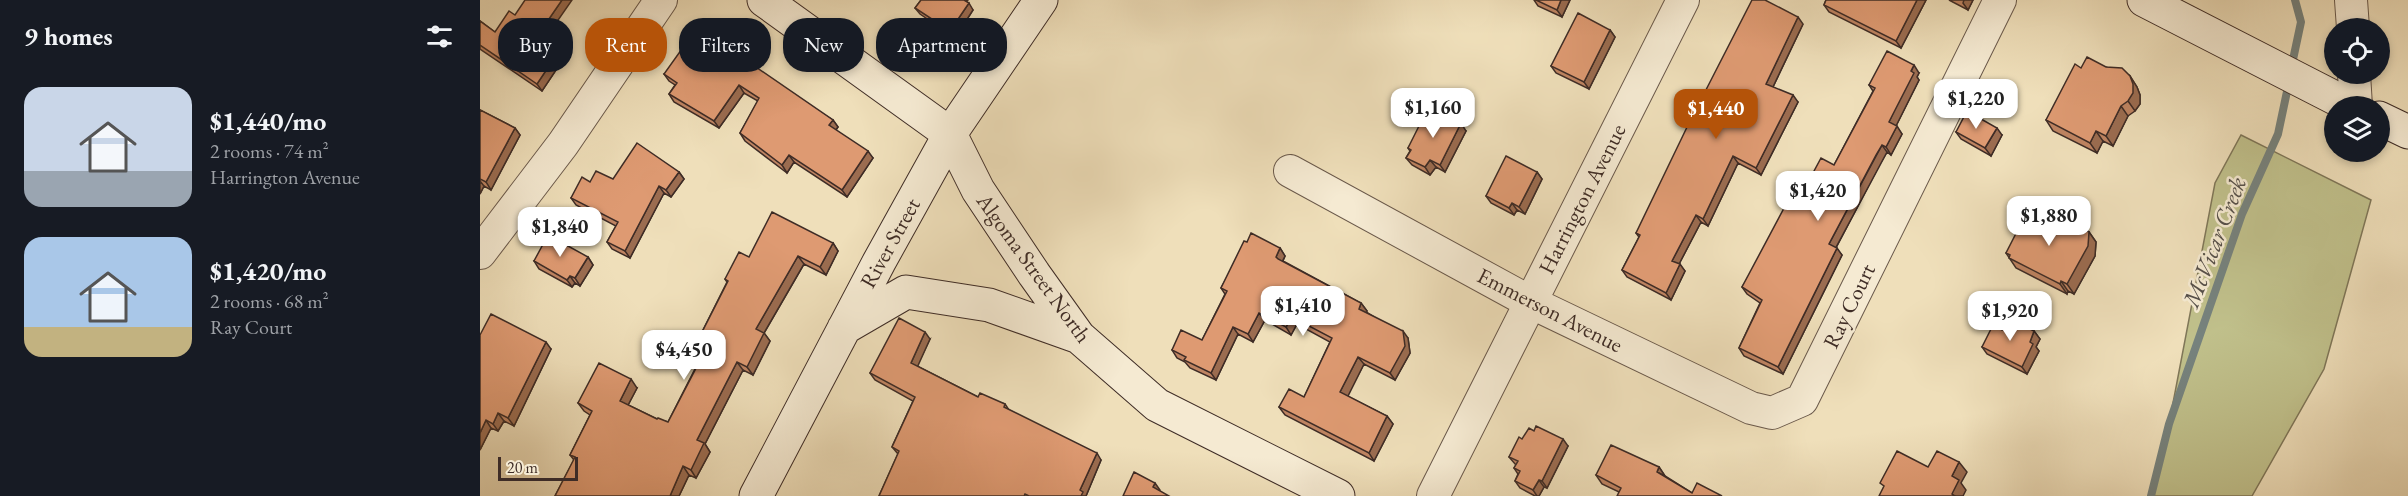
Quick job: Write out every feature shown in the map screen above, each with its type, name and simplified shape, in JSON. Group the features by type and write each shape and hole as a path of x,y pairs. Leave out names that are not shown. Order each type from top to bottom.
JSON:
{"street":[{"path":"480,253 562,144 661,0"},
{"name":"Algoma Street North","path":"764,0 950,134 978,190 1079,337 1157,405 1338,496"},
{"name":"River Street","path":"756,496 950,134 1041,0"},
{"name":"Harrington Avenue","path":"1433,496 1683,0"},
{"name":"Ray Court","path":"1809,385 2000,0"},
{"path":"2351,0 2352,18"},
{"path":"2152,4 2335,96"},
{"path":"2390,123 2408,132"},
{"name":"Emmerson Avenue","path":"1290,171 1530,302 1751,408 1772,413 1802,400 1809,385"},
{"path":"844,328 906,292 989,305 1079,337"}],"green space":[{"path":"2241,135 2371,200 2324,369 2252,496 2151,496 2169,424 2215,183"}],"building":[{"path":"525,0 562,0 550,18 504,18 509,11 515,15"},
{"path":"921,0 964,0 969,3 959,18 930,18 915,8"},
{"path":"1536,0 1561,0 1557,10"},
{"path":"1752,0 1765,0 1798,17 1766,84 1793,95 1756,168 1733,156 1703,219 1696,215 1672,261 1680,264 1666,293 1622,270 1640,235 1636,233"},
{"path":"1826,0 1917,0 1896,41 1824,5"},
{"path":"1578,13 1610,30 1584,82 1551,66"},
{"path":"480,21 495,32 498,28 498,57 480,45"},
{"path":"1887,51 1914,65 1911,71 1914,73 1889,122 1897,126 1886,147 1882,145 1876,155 1829,244 1837,248 1778,367 1739,348 1762,300 1742,287 1791,195 1799,199 1821,158 1834,165 1875,88 1869,85"},
{"path":"679,53 679,72 763,72 833,120 829,125 868,151 842,190 789,155 782,165 740,133 759,98 739,85 714,121 669,94 677,83 664,74"},
{"path":"2087,57 2106,67 2122,68 2130,76 2133,84 2133,93 2121,106 2106,136 2096,131 2090,143 2046,120 2075,64 2081,68"},
{"path":"519,72 545,72 537,84"},
{"path":"480,110 515,128 486,182 480,179"},
{"path":"1434,110 1461,123 1440,165 1430,160 1425,167 1406,158 1411,150 1408,148 1425,114 1430,117"},
{"path":"1967,111 1997,128 1985,148 1956,132"},
{"path":"637,143 679,172 666,190 659,186 625,251 607,242 618,222 571,198 582,177 590,182 596,171 613,179"},
{"path":"1506,156 1537,172 1519,207 1512,203 1509,208 1486,196"},
{"path":"772,212 833,243 820,267 798,256 756,329 764,333 747,367 737,362 697,440 704,443 691,470 683,466 670,496 555,496 575,457 570,455 592,411 578,403 599,363 631,379 620,401 668,422 707,347 697,342 728,281 725,279 739,252 749,257"},
{"path":"2027,212 2044,221 2046,215 2065,225 2067,221 2089,232 2088,246 2067,284 2061,281 2060,284 2009,258 2010,255 2006,253"},
{"path":"1251,233 1280,248 1276,257 1278,259 1361,303 1359,309 1403,331 1405,346 1390,373 1358,357 1340,392 1387,416 1369,453 1279,407 1289,389 1304,397 1332,338 1292,317 1286,327 1259,313 1248,334 1233,327 1211,373 1184,360 1186,357 1172,350 1181,330 1202,340 1227,291 1221,288 1244,241 1247,242"},
{"path":"548,235 588,257 575,278 570,276 567,280 534,261"},
{"path":"491,314 546,342 508,418 498,413 493,424 486,420 480,433 480,335"},
{"path":"899,318 925,332 911,363 978,397 980,393 1005,404 1004,407 1097,453 1080,490 1083,492 1081,496 1029,496 1025,494 1024,496 879,496 899,451 892,447 915,397 870,373"},
{"path":"2008,318 2034,331 2030,342 2033,344 2022,367 1982,347 1993,325 2002,330"},
{"path":"1536,426 1563,439 1542,481 1539,480 1533,490 1515,481 1520,471 1514,468 1518,461 1509,457 1519,437 1522,439 1529,428 1534,431"},
{"path":"1611,445 1659,467 1657,472 1692,493 1697,483 1722,496 1617,496 1621,488 1596,475"},
{"path":"1897,451 1928,467 1937,451 1959,462 1952,476 1959,480 1952,494 1955,496 1879,496 1884,486 1880,483"},
{"path":"1134,472 1155,483 1153,487 1169,496 1123,496"}],"waterway":[{"name":"McVicar Creek","path":"2291,69 2301,22 2295,0"},
{"name":"McVicar Creek","path":"2151,496 2169,424 2242,214 2278,134 2289,82"}]}
